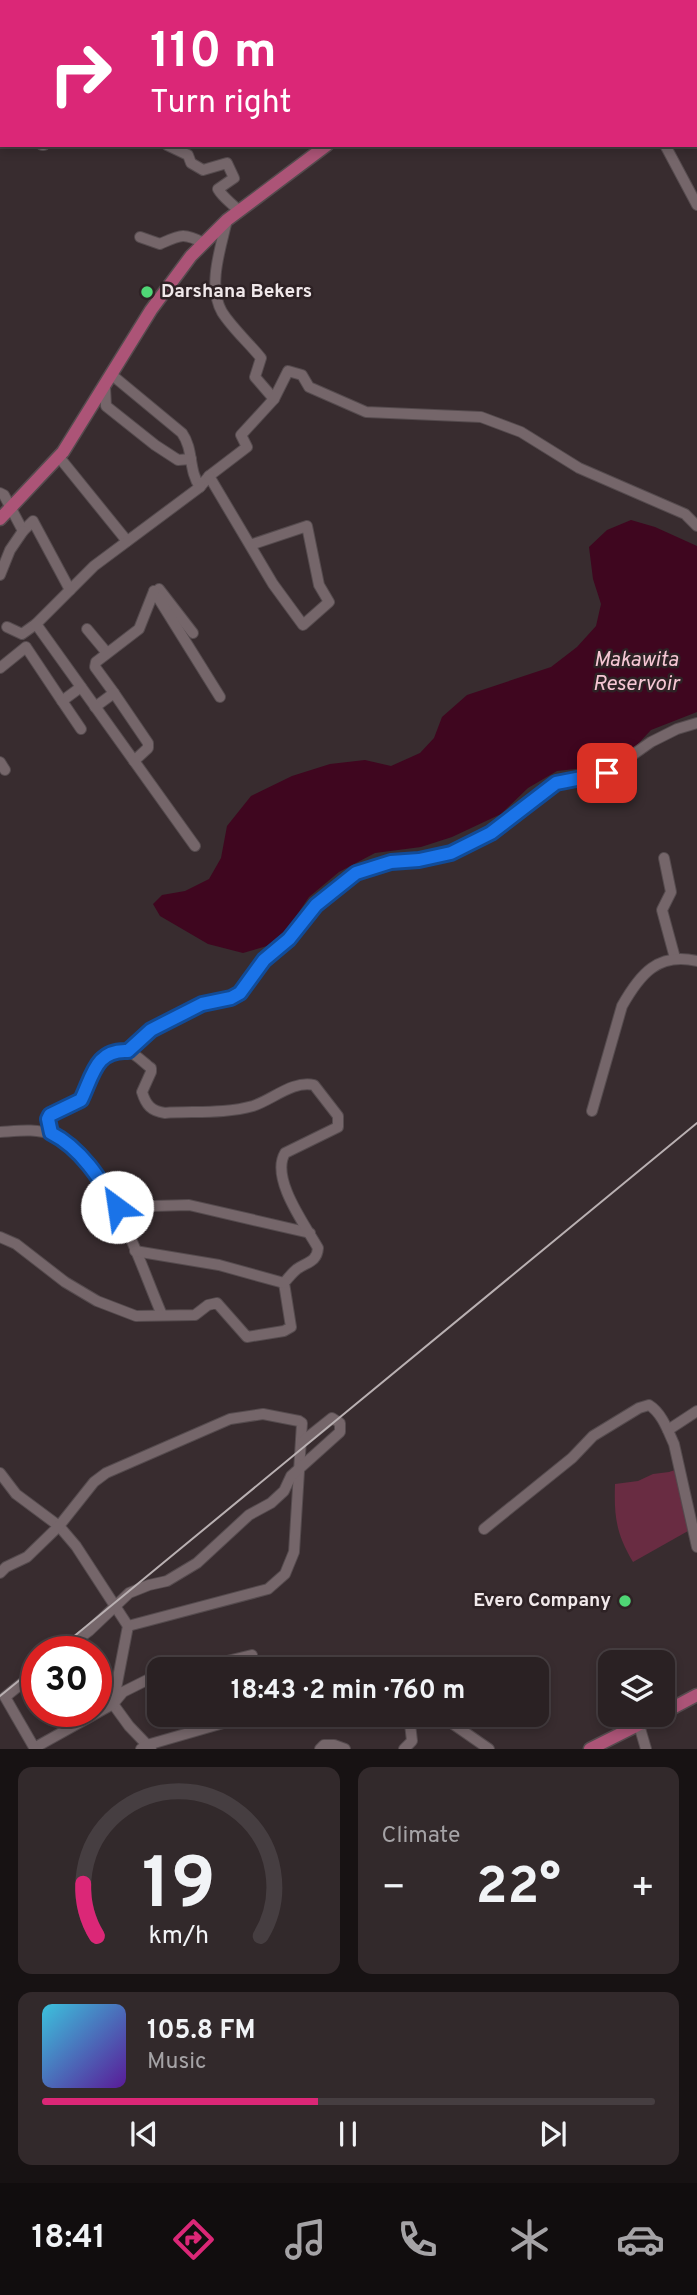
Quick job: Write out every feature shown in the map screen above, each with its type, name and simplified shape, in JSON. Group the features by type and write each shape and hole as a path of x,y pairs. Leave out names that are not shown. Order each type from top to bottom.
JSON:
{"main road":[{"path":"0,519 59,457 151,310 191,256 227,220 324,147"},
{"path":"675,1707 697,1696"},
{"path":"597,1747 635,1727"}],"street":[{"path":"171,147 188,155 191,163 204,170 227,163 234,178 218,189 239,211"},
{"path":"666,147 697,205"},
{"path":"227,220 217,263 216,289 221,310 261,358 255,377 274,399"},
{"path":"139,237 160,244 180,235 190,236 204,243"},
{"path":"7,627 22,634 36,624 94,566 247,447 241,435 274,399 288,371 302,375 309,387 366,412 481,418 521,432 579,468 685,514 697,526"},
{"path":"191,459 178,460 106,406 109,381 182,433 189,443 191,459 193,477 200,486"},
{"path":"59,457 127,541"},
{"path":"209,476 273,584 303,625 329,602 319,585 307,526 250,545"},
{"path":"0,492 23,531"},
{"path":"0,575 10,550 33,522 70,590"},
{"path":"134,761 148,748 148,743 95,667 96,662 139,629 154,589 159,588 193,633"},
{"path":"154,591 220,697"},
{"path":"36,624 195,846"},
{"path":"87,629 107,653"},
{"path":"0,668 26,647 81,729"},
{"path":"62,701 81,687"},
{"path":"95,707 114,693"},
{"path":"128,1051 151,1030 202,1004 231,998 240,993 264,960 289,939 316,905 356,873 391,862 419,860 451,853 491,833 556,783 607,773 651,742 697,723"},
{"path":"664,858 671,892 662,910 675,958"},
{"path":"592,1111 622,1006 640,978 666,960 675,958 697,961"},
{"path":"51,1133 48,1119 50,1115 81,1100 99,1062 106,1054 115,1050 128,1051 150,1068 151,1072 142,1092 145,1102 155,1112 240,1108 254,1105 304,1083 314,1085 338,1116 338,1127 285,1153 280,1161 280,1171 288,1195 318,1248 318,1255 284,1283"},
{"path":"0,1132 28,1130 51,1133 65,1140 98,1177 117,1207 162,1315"},
{"path":"117,1207 189,1205 310,1233"},
{"path":"0,1237 16,1244 65,1282 97,1300 136,1316 195,1315 208,1305 217,1303 247,1337 285,1331 291,1327 284,1283"},
{"path":"135,1251 219,1265 284,1283"},
{"path":"484,1529 572,1458 593,1436 639,1408 649,1405 655,1409 674,1444 697,1548"},
{"path":"668,1430 697,1411"},
{"path":"0,1573 27,1556 59,1526 94,1482 106,1473 230,1419 262,1415 302,1423 294,1552 285,1574 268,1588 128,1626"},
{"path":"80,1636 134,1589 167,1581 197,1563 248,1515 271,1503 284,1491 291,1476 300,1466 337,1435 341,1428 340,1423 332,1418 302,1442"},
{"path":"0,1472 16,1494 59,1526 76,1546 128,1626 113,1704 146,1748 213,1727"},
{"path":"244,1657 252,1655"},
{"path":"23,1727 35,1748 113,1704 122,1692 147,1680"},
{"path":"21,1684 5,1697 21,1724"},
{"path":"404,1749 412,1741 410,1727"},
{"path":"456,1727 483,1747"},
{"path":"640,1727 646,1749"},
{"path":"320,1749 324,1745 334,1745 345,1749"}],"shaded area":[{"path":"678,1469 688,1531 633,1562 617,1524 615,1484 638,1481 653,1474"}],"water":[{"name":"Makawita Reservoir","path":"631,520 655,527 697,546 697,712 651,730 636,746 615,760 593,767 557,771 528,788 501,814 452,837 421,847 375,853 339,872 309,897 284,934 267,946 243,953 208,944 160,916 153,904 162,895 185,891 209,879 221,858 227,826 251,796 292,776 330,764 365,760 391,766 420,753 434,738 442,717 467,695 551,667 577,647 596,626 601,604 593,579 589,547 607,530"}],"railway":[{"path":"74,1636 697,1123"},
{"path":"0,1696 21,1679"}],"place":[{"name":"Darshana Bekers","path":"147,292"},
{"name":"Evero Company","path":"625,1601"}],"route":[{"path":"117,1207 98,1177 65,1140 51,1133 48,1119 50,1115 81,1100 99,1062 106,1054 115,1050 128,1051 151,1030 202,1004 231,998 240,993 264,960 289,939 316,905 356,873 391,862 419,860 451,853 491,833 556,783 607,773"}]}
